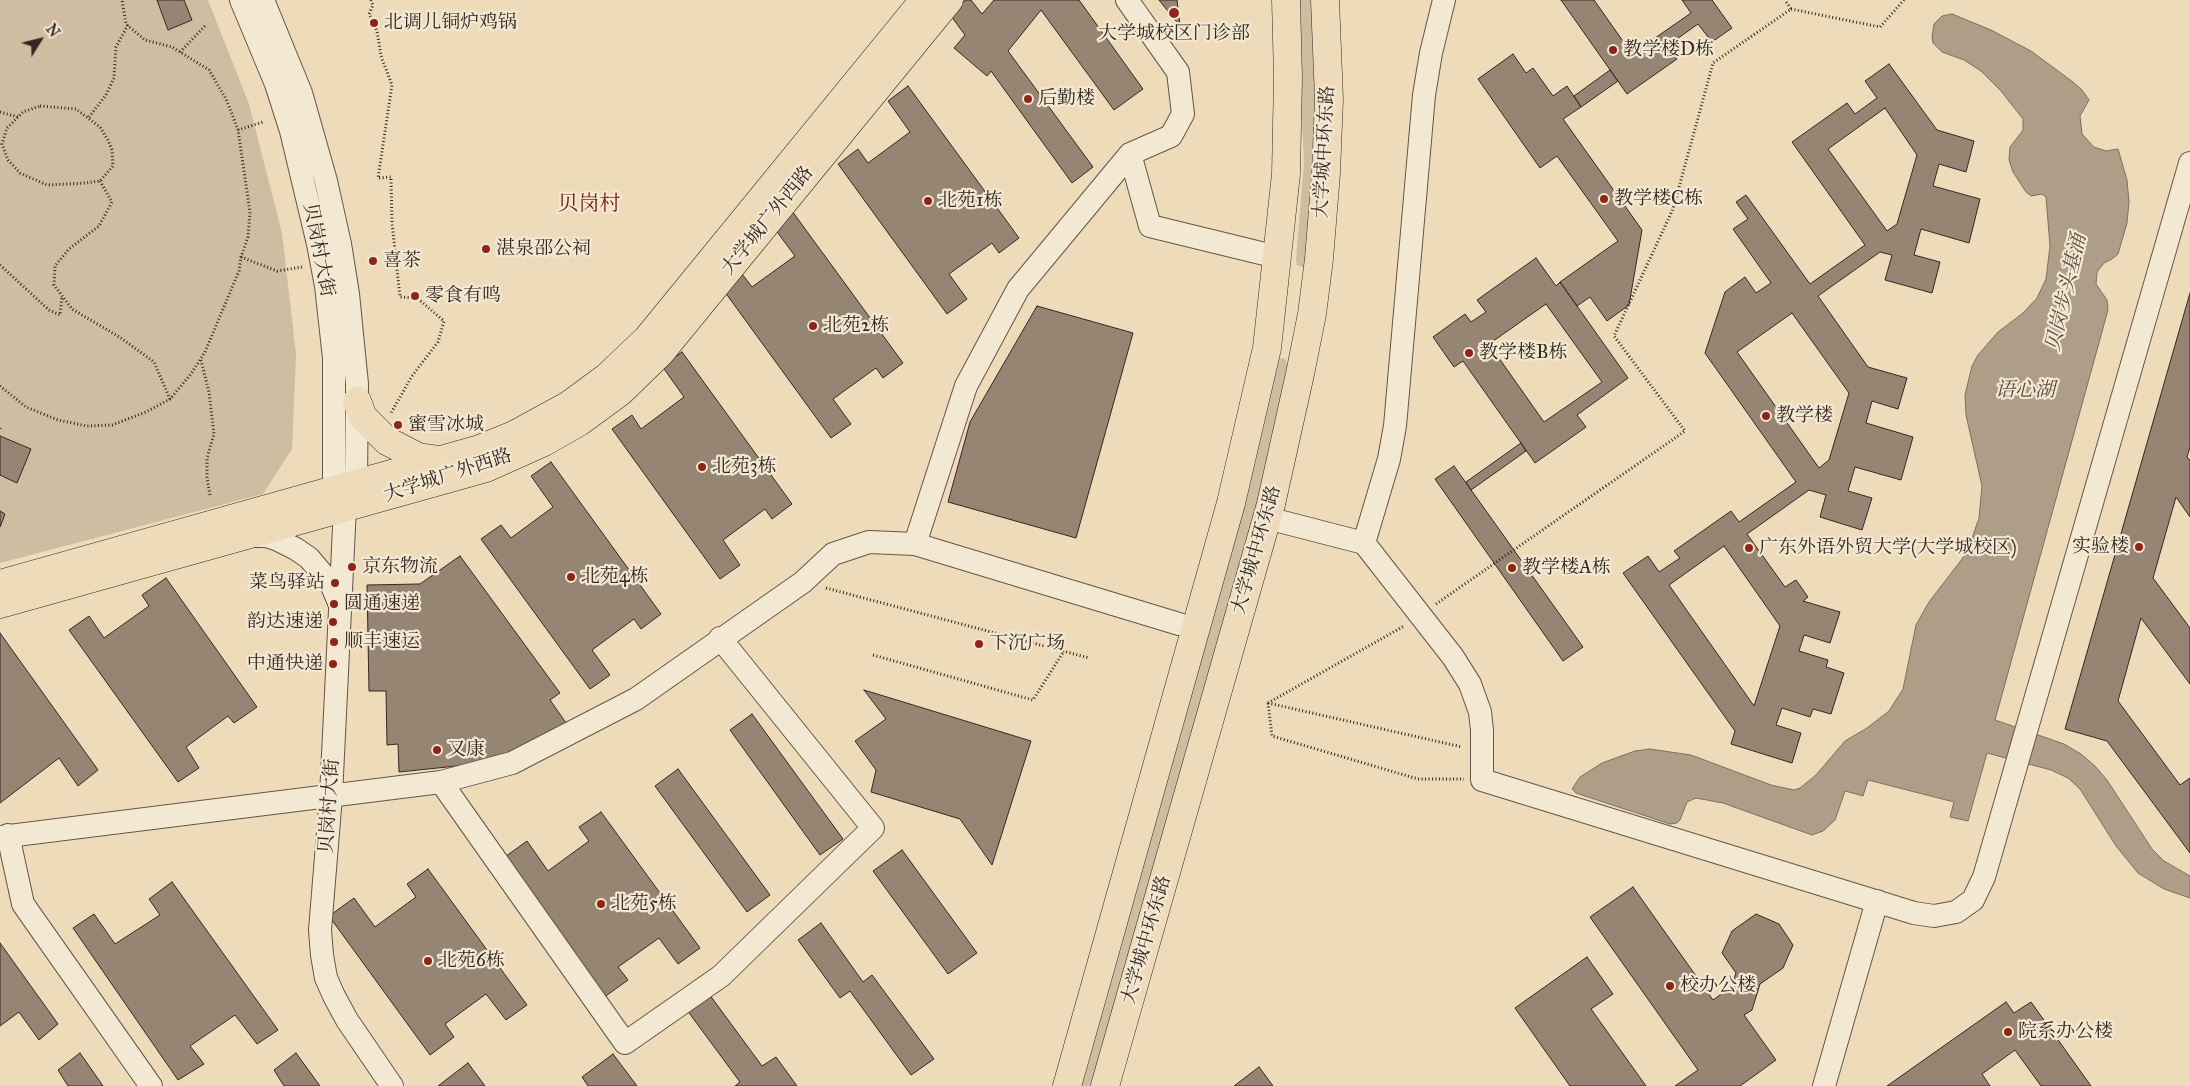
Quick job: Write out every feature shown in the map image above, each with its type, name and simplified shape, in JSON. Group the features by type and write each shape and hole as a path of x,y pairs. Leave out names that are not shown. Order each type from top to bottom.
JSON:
{"main road":[{"name":"大学城广外西路","path":"0,604 243,536 345,494 480,449 535,425 579,398 622,364 660,323 924,0"},
{"name":"大学城广外西路","path":"0,584 345,494 486,468 544,442 584,418 620,392 661,352 949,0"},
{"name":"大学城中环东路","path":"1067,1086 1231,503 1251,422 1268,340 1286,174 1288,135 1286,0"},
{"name":"大学城中环东路","path":"1105,1086 1267,518 1282,461 1306,348 1316,280 1328,134 1328,66 1325,0"},
{"path":"1276,265 1301,281 1316,280"},
{"path":"1268,340 1287,342 1306,348"},
{"path":"357,400 363,417 387,441 418,457 446,459"}],"street":[{"name":"贝岗村大街","path":"241,0 276,84 291,131 318,244 327,296 334,358 345,494"},
{"name":"贝岗村大街","path":"263,0 301,93 326,181 340,244 354,344 357,400 345,494 331,796 320,930 322,955 326,978 347,1020 392,1086"},
{"path":"915,544 966,386 1018,289 1130,154 1171,136 1183,114 1178,72 1127,0"},
{"path":"1364,543 1390,459 1395,426 1424,94 1431,52 1444,0"},
{"path":"1130,154 1150,226 1276,265"},
{"path":"1267,518 1364,543 1453,657 1470,684 1480,712 1483,751 1482,780 1923,915 1941,916 1962,910 1978,894 2190,163"},
{"path":"243,536 256,535 276,539 309,558 330,584 341,610"},
{"path":"151,1086 23,904 4,836 441,782 512,763 636,699 802,582 833,554 870,542 915,544 1179,624"},
{"path":"441,782 625,1043 721,976 873,828 720,638"},
{"path":"1824,1086 1877,901"}],"path":[{"path":"0,386 26,407 58,420 87,426 112,425 146,412 170,399 191,374 200,359 239,271 241,257 248,237 250,212 238,130 226,99 209,70 172,47 145,40 128,25 122,0"},
{"path":"371,0 373,5 369,14 377,31 381,56 392,85 378,178 391,177 392,223 400,297 417,298 444,321 438,342 412,376 389,415"},
{"path":"1785,0 1791,9 1880,27 1904,0"},
{"path":"1268,703 1390,636 1685,431 1614,336 1673,209 1713,63 1791,9"},
{"path":"89,117 106,95 114,78 116,47 128,25"},
{"path":"180,52 205,26"},
{"path":"40,106 76,109 89,117 100,127 112,150 113,166 100,180 86,183 47,185 20,173 8,160 2,144 7,128 23,112 40,106"},
{"path":"0,112 19,117"},
{"path":"238,130 264,122"},
{"path":"100,180 112,202 99,226 69,250 55,266 54,285 72,309 114,334 154,362 170,399"},
{"path":"241,257 276,270 308,266"},
{"path":"0,264 48,310 60,315 62,296"},
{"path":"200,359 209,392 214,434 207,458 207,478 210,494"},
{"path":"821,586 1089,658"},
{"path":"873,655 1033,700 1064,651"},
{"path":"1268,703 1483,751"},
{"path":"1268,703 1272,736 1418,778 1482,780"}],"shaded area":[{"path":"0,0 208,0 249,104 282,233 296,354 292,449 263,494 0,563"},
{"path":"1296,0 1314,0 1317,135 1305,266 1303,267 1297,265 1296,260 1304,163"},
{"path":"1283,358 1286,360 1287,365 1259,510 1094,1086 1082,1086 1104,993 1278,359"}],"water":[{"name":"语心湖","path":"1952,14 1991,30 2031,51 2082,90 2089,100 2080,116 2082,134 2094,147 2106,151 2118,149 2127,180 2129,202 2127,223 2118,254 2104,263 2097,272 2096,284 2107,300 2108,310 1995,720 2064,744 2081,754 2095,766 2107,780 2152,849 2164,861 2190,876 2190,898 2164,889 2138,873 2116,846 2080,789 2068,778 2051,770 1987,753 1968,821 1950,817 1954,802 1868,780 1863,796 1845,791 1835,820 1823,831 1812,835 1723,803 1696,798 1687,802 1677,823 1670,824 1576,793 1572,789 1580,777 1602,763 1635,751 1650,749 1691,755 1771,785 1794,790 1800,788 1816,775 1845,741 1867,728 1889,711 1903,689 1916,625 1929,602 1962,559 1969,547 1979,518 1982,486 1966,415 1965,395 1972,366 1978,355 1998,332 2023,313 2037,298 2046,279 2050,246 2046,197 2042,194 2031,196 2026,192 2013,172 2009,160 2010,147 2023,130 2023,119 2001,91 1981,71 1964,60 1942,52 1933,43 1934,24 1942,16"}],"building":[{"path":"157,0 184,0 192,20 168,30"},
{"name":"后勤楼","path":"966,0 971,0 982,14 994,0 1079,0 1143,89 1114,110 1041,10 1008,51 1093,167 1072,183 991,71 987,76 954,48 965,35 948,12"},
{"name":"大学城校区门诊部","path":"1159,0 1177,0 1180,26"},
{"name":"教学楼D栋","path":"1561,0 1594,0 1632,54 1691,13 1682,0 1712,0 1732,28 1712,42 1698,24 1667,46 1677,59 1627,94"},
{"name":"教学楼C栋","path":"1513,54 1526,73 1533,68 1553,96 1567,86 1581,107 1563,119 1642,230 1629,305 1607,321 1590,297 1577,306 1560,282 1618,241 1557,156 1540,168 1478,79"},
{"name":"教学楼","path":"1889,64 1937,130 1974,141 1966,172 1939,164 1933,186 1980,199 1969,243 1921,229 1914,255 1940,262 1932,293 1885,280 1892,255 1880,252 1818,296 1868,367 1907,378 1898,409 1872,401 1866,423 1913,437 1901,480 1855,467 1848,491 1872,498 1862,530 1820,517 1826,495 1809,490 1747,534 1785,587 1796,580 1808,597 1803,601 1840,612 1830,643 1804,635 1799,651 1828,660 1826,667 1844,673 1831,714 1813,709 1810,717 1782,708 1776,725 1801,733 1792,763 1731,744 1735,731 1623,573 1648,556 1659,572 1680,558 1674,551 1731,511 1739,522 1796,482 1705,353 1725,292 1745,277 1756,293 1771,283 1733,229 1748,219 1736,202 1746,195 1810,284 1865,245 1792,142 1847,103 1855,114 1877,98 1865,81","holes":["1885,108 1917,155 1897,224 1887,231 1828,149","1792,313 1849,393 1829,460 1819,468 1737,352","1724,546 1780,626 1754,706 1669,585"]},
{"path":"1610,70 1618,81 1581,107 1574,96"},
{"name":"北苑1栋","path":"908,86 1019,238 999,253 992,243 949,274 967,299 947,314 838,164 858,149 868,163 910,132 888,101"},
{"name":"北苑2栋","path":"792,211 903,363 883,378 876,368 833,399 851,424 831,438 722,288 742,274 752,287 795,256 772,225"},
{"name":"教学楼B栋","path":"1536,258 1556,286 1560,282 1628,378 1577,415 1586,427 1535,463 1463,361 1454,367 1433,337 1465,314 1471,322 1486,312 1477,300","holes":["1546,304 1602,382 1544,422 1489,344"]},
{"name":"实验楼","path":"2190,293 2190,447 2187,457 2190,460 2190,517 2176,497 2153,578 2190,628 2190,684 2141,618 2118,701 2180,785 2190,778 2190,853 2107,741 2065,729"},
{"path":"1037,306 1133,333 1076,538 948,502 970,422"},
{"name":"北苑3栋","path":"682,352 792,504 772,519 765,509 723,540 740,565 720,579 612,429 632,415 641,429 684,397 662,366"},
{"path":"0,436 31,449 17,483 0,475"},
{"path":"1521,443 1526,451 1471,490 1466,482"},
{"name":"北苑4栋","path":"551,462 661,614 641,629 634,619 592,650 610,675 590,689 481,539 501,525 511,538 553,507 531,476"},
{"name":"教学楼A栋","path":"1454,466 1583,647 1563,661 1435,479"},
{"path":"0,511 5,514 0,527"},
{"path":"460,556 560,693 550,700 571,730 476,764 399,772 398,744 387,745 386,691 369,691 367,585 420,584"},
{"path":"166,578 257,707 234,723 228,716 186,747 199,768 178,782 69,630 89,616 104,638 149,606 142,595"},
{"path":"0,633 98,770 78,786 59,758 0,803"},
{"path":"864,690 1031,741 992,865 960,819 871,792 876,770 855,741 886,719"},
{"path":"752,714 843,839 820,855 730,730"},
{"path":"678,769 770,895 747,912 655,786"},
{"name":"北苑5栋","path":"601,812 700,948 678,964 659,938 618,967 628,980 603,998 502,859 527,841 548,871 589,841 579,827"},
{"path":"902,850 977,953 948,974 873,871"},
{"name":"北苑6栋","path":"428,869 527,1005 506,1020 486,994 445,1024 454,1037 430,1055 329,916 354,898 375,927 416,897 407,884"},
{"path":"172,882 278,1030 257,1044 235,1015 190,1046 204,1064 178,1080 73,928 94,914 115,944 160,915 149,899"},
{"name":"校办公楼","path":"1633,887 1713,1000 1731,987 1736,973 1722,953 1732,931 1756,914 1779,924 1793,945 1783,968 1760,984 1752,1010 1744,1015 1776,1060 1740,1086 1675,1086 1698,1070 1590,917"},
{"path":"821,923 863,982 872,975 934,1059 911,1075 850,991 840,998 798,940"},
{"path":"0,943 58,1024 39,1040 19,1012 0,1026"},
{"path":"1587,957 1613,994 1591,1009 1646,1086 1570,1086 1515,1008"},
{"path":"709,994 762,1066 776,1057 797,1086 735,1086 740,1082 687,1010"},
{"name":"院系办公楼","path":"2006,1002 2014,1013 2031,1002 2091,1086 2041,1086 2015,1050 1982,1074 1990,1086 1887,1086"},
{"path":"80,1053 103,1086 68,1086 58,1070"},
{"path":"296,1053 320,1086 284,1086 274,1070"},
{"path":"613,1054 637,1086 588,1086 582,1077"},
{"path":"468,1063 485,1086 438,1086"},
{"path":"1259,1067 1273,1086 1234,1086"}],"place":[{"name":"大学城校区门诊部","path":"1174,13"},
{"name":"北调儿铜炉鸡锅","path":"374,23"},
{"name":"教学楼D栋","path":"1613,50"},
{"name":"后勤楼","path":"1028,99"},
{"name":"教学楼C栋","path":"1604,199"},
{"name":"北苑1栋","path":"928,201"},
{"name":"湛泉邵公祠","path":"486,249"},
{"name":"喜茶","path":"373,261"},
{"name":"零食有鸣","path":"415,296"},
{"name":"北苑2栋","path":"813,326"},
{"name":"教学楼B栋","path":"1469,353"},
{"name":"教学楼","path":"1766,416"},
{"name":"蜜雪冰城","path":"398,425"},
{"name":"北苑3栋","path":"702,467"},
{"name":"实验楼","path":"2139,547"},
{"name":"广东外语外贸大学(大学城校区)","path":"1749,548"},
{"name":"京东物流","path":"352,567"},
{"name":"教学楼A栋","path":"1512,568"},
{"name":"北苑4栋","path":"571,577"},
{"name":"菜鸟驿站","path":"335,583"},
{"name":"圆通速递","path":"334,604"},
{"name":"韵达速递","path":"333,622"},
{"name":"顺丰速运","path":"334,642"},
{"name":"下沉广场","path":"979,644"},
{"name":"中通快递","path":"333,664"},
{"name":"又康","path":"437,750"},
{"name":"北苑5栋","path":"601,904"},
{"name":"北苑6栋","path":"428,961"},
{"name":"校办公楼","path":"1670,986"},
{"name":"院系办公楼","path":"2008,1032"}],"district":[{"name":"贝岗村","path":"589,205"}],"water label":[{"name":"贝岗步头基涌","path":"2067,293"}]}
